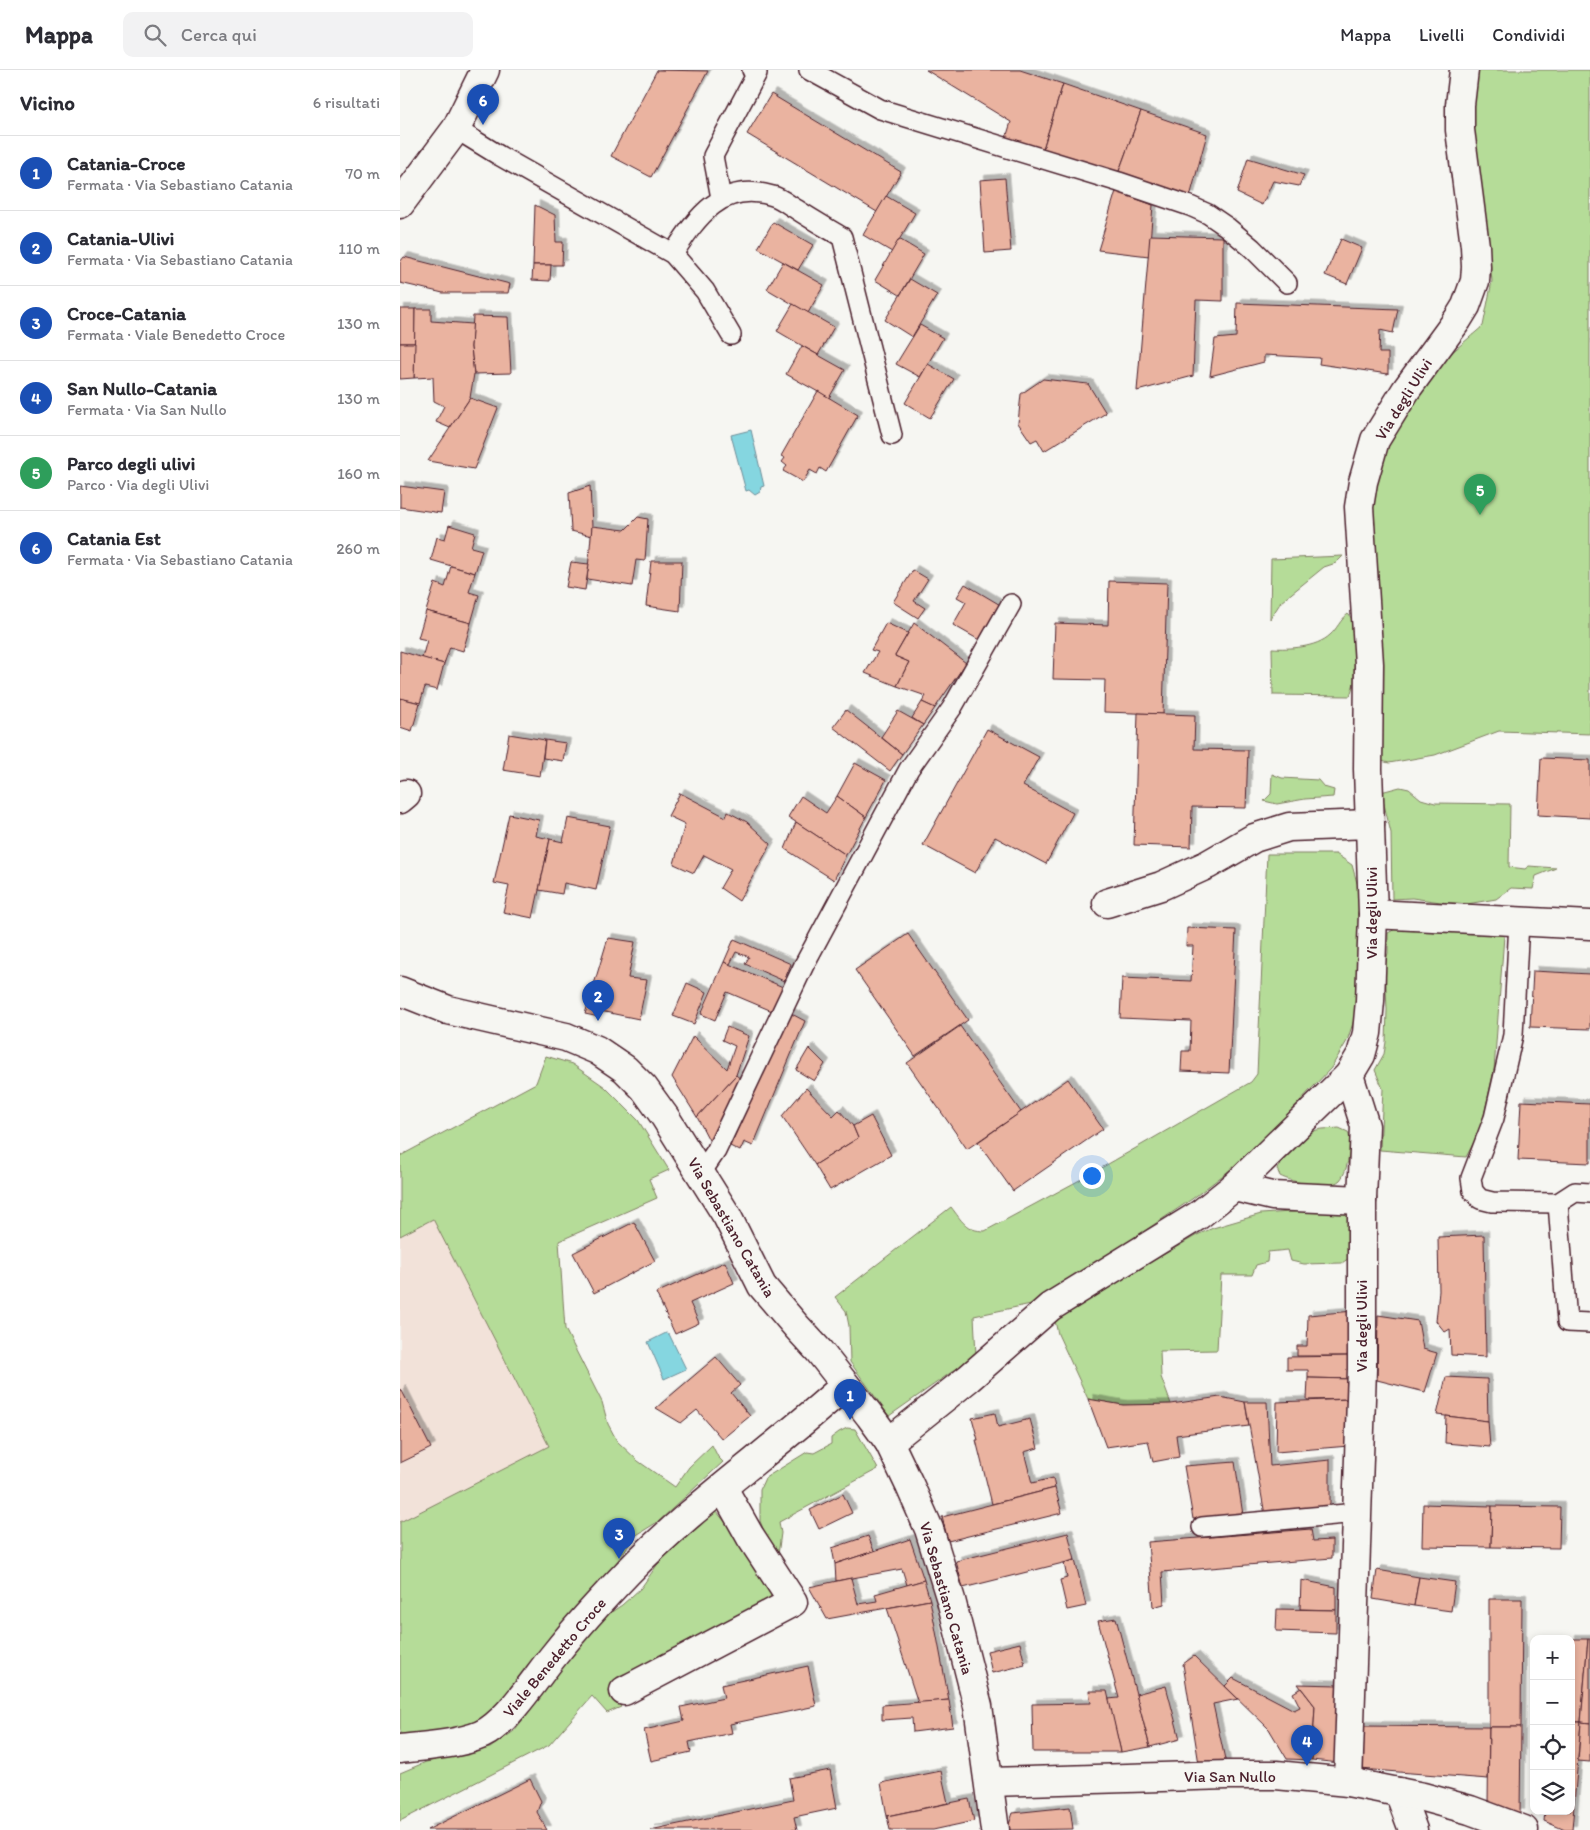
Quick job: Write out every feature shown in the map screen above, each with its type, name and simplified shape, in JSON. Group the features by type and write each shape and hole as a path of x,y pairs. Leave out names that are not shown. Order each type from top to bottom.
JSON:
{"street":[{"path":"400,204 456,130 485,70"},
{"name":"Via degli Ulivi","path":"1348,1782 1362,1369 1364,1126 1349,1075 1361,1055 1367,1033 1373,914 1370,824 1369,664 1359,507 1363,482 1376,440 1406,390 1458,319 1466,306 1475,281 1475,246 1460,130 1460,105 1464,70"},
{"path":"1107,903 1161,886 1207,866 1254,838 1289,826 1370,824"},
{"path":"1373,914 1590,925"},
{"name":"Via Sebastiano Catania","path":"400,991 448,1010 566,1037 597,1050 626,1069 644,1088 665,1117 727,1216 762,1286 820,1351 889,1442 929,1529 951,1600 978,1706 990,1782 995,1830"},
{"path":"889,1442 969,1378 1050,1307 1199,1215 1234,1187 1349,1075"},
{"path":"1234,1187 1272,1196 1362,1200"},
{"name":"Viale Benedetto Croce","path":"400,1749 470,1739 493,1727 504,1718 584,1617 633,1567 723,1488 794,1431 845,1385"},
{"path":"624,1691 793,1602 750,1536 723,1488"},
{"name":"Via San Nullo","path":"990,1782 1276,1774 1348,1782 1399,1792 1470,1810 1524,1830"},
{"path":"1399,1792 1413,1830"}],"lane":[{"path":"721,198 713,156 757,73 752,70"},
{"path":"809,70 880,110 1109,179 1190,206 1208,214 1252,248 1287,283"},
{"path":"456,130 673,254 706,291 732,335"},
{"path":"673,254 690,227 706,210 721,198 739,193 754,192 774,196 842,237 892,435"},
{"path":"701,1173 716,1151 804,965 909,769 952,708 1011,604"},
{"path":"1519,922 1513,1035 1494,1118 1471,1178 1473,1191 1480,1199 1492,1202 1558,1203 1575,1192 1590,1193"},
{"path":"1558,1203 1567,1322 1590,1323"},
{"path":"1202,1527 1357,1513"}],"shaded area":[{"path":"433,1219 549,1446 400,1522 400,1236"}],"green space":[{"path":"1476,70 1590,70 1590,734 1499,731 1435,755 1389,763 1378,760 1371,495 1388,437 1436,366 1483,326 1492,281 1488,238 1471,118"},
{"path":"1343,556 1336,563 1324,567 1281,602 1270,619 1271,559"},
{"path":"1348,614 1353,620 1355,630 1354,683 1350,696 1273,695 1272,648 1294,648 1317,643 1330,635"},
{"path":"1272,774 1282,778 1318,780 1324,787 1334,790 1333,797 1277,804 1264,801 1271,794"},
{"path":"1400,787 1409,789 1421,799 1435,803 1510,804 1509,867 1525,869 1529,866 1556,868 1536,876 1533,889 1511,888 1496,899 1467,904 1412,898 1392,899 1391,833 1381,792"},
{"path":"1267,854 1336,854 1352,865 1360,888 1361,938 1355,1017 1347,1041 1331,1068 1239,1163 1192,1199 1100,1261 1031,1304 974,1316 976,1355 889,1416 850,1362 849,1326 846,1311 835,1297 951,1207 969,1227 985,1231 1089,1175 1251,1082 1257,1074"},
{"path":"1397,928 1501,930 1504,936 1494,1070 1481,1129 1466,1157 1380,1150 1383,1089 1375,1070 1384,1054 1386,1042 1385,965 1388,953 1388,933"},
{"path":"546,1056 572,1064 605,1087 638,1120 669,1170 649,1179 657,1198 559,1241 565,1329 602,1402 608,1424 617,1441 638,1461 675,1487 689,1467 712,1445 723,1462 659,1521 635,1536 609,1573 491,1713 476,1725 400,1737 400,1522 549,1446 433,1219 400,1236 400,1156 536,1083"},
{"path":"1339,1128 1348,1132 1350,1139 1350,1152 1340,1180 1328,1185 1319,1185 1292,1181 1280,1176 1277,1169 1279,1165 1305,1137 1317,1130"},
{"path":"1306,1211 1349,1214 1349,1258 1342,1263 1304,1264 1291,1261 1288,1250 1268,1252 1267,1262 1256,1265 1252,1275 1221,1275 1217,1350 1160,1351 1161,1377 1171,1404 1123,1405 1088,1399 1058,1334 1055,1321 1197,1235 1213,1228 1261,1214"},
{"path":"847,1428 855,1429 878,1469 779,1522 781,1533 778,1555 765,1534 760,1521 760,1489 765,1478 807,1452 814,1453 831,1444 831,1438"},
{"path":"716,1511 738,1537 772,1589 771,1598 762,1605 635,1671 615,1679 609,1692 621,1707 607,1713 592,1696 549,1745 400,1821 400,1773 426,1762 490,1748 514,1731 586,1635 607,1615 641,1588 657,1565 677,1543"}],"water":[{"path":"751,430 764,486 755,495 749,490 746,491 731,435"},
{"path":"666,1333 669,1334 686,1369 664,1379 648,1342"}],"building":[{"path":"657,70 708,71 651,177 611,156"},
{"path":"926,70 1020,70 1063,84 1043,149 1006,138 1011,122"},
{"path":"1063,84 1141,111 1118,174 1043,149"},
{"path":"771,94 901,172 877,212 747,134"},
{"path":"1141,111 1207,134 1190,197 1118,174"},
{"path":"1248,158 1304,175 1299,186 1273,181 1262,205 1237,193"},
{"path":"1005,178 1011,251 985,253 980,180"},
{"path":"1116,191 1153,205 1149,256 1098,250"},
{"path":"886,196 915,213 892,252 863,235"},
{"path":"535,205 555,215 556,242 563,242 562,265 533,265"},
{"path":"773,222 813,245 798,270 758,248"},
{"path":"1150,235 1223,237 1223,301 1196,300 1193,376 1137,391"},
{"path":"899,239 924,254 900,295 875,280"},
{"path":"1341,239 1362,248 1347,284 1325,275"},
{"path":"404,257 510,284 508,293 443,293 400,283 400,262"},
{"path":"783,262 824,285 808,313 767,289"},
{"path":"533,265 551,265 550,281 532,280"},
{"path":"910,279 937,295 912,337 885,320"},
{"path":"1237,303 1398,309 1393,333 1380,330 1379,353 1388,353 1388,374 1319,364 1320,358 1264,355 1264,362 1210,376 1215,339 1236,337"},
{"path":"793,304 834,327 818,355 777,331"},
{"path":"400,309 415,309 415,343 400,343"},
{"path":"415,309 431,309 431,321 473,324 471,347 474,374 470,398 450,428 436,422 444,406 434,401 433,377 414,378"},
{"path":"473,316 508,317 511,373 474,374 471,347"},
{"path":"920,325 943,338 920,377 896,364"},
{"path":"400,343 415,343 414,378 400,379"},
{"path":"802,346 845,370 829,398 786,374"},
{"path":"928,364 954,379 930,418 905,403"},
{"path":"1043,379 1088,384 1106,413 1044,451 1037,439 1031,442 1018,423 1021,394"},
{"path":"818,391 858,415 826,472 820,468 817,474 810,470 803,482 783,471 787,466 782,462 785,458 781,456"},
{"path":"470,398 498,408 474,469 428,461"},
{"path":"400,486 444,492 441,513 400,507"},
{"path":"590,486 592,536 571,531 569,493"},
{"path":"638,517 648,519 645,561 636,560 632,586 587,579 592,526 625,530"},
{"path":"449,525 475,533 471,547 482,550 475,573 431,560 437,537 445,539"},
{"path":"651,561 682,561 680,611 646,606"},
{"path":"571,562 589,564 585,590 566,587"},
{"path":"451,566 475,573 469,592 479,595 471,623 426,611 435,583 445,587"},
{"path":"913,570 928,579 914,601 925,608 918,618 893,602"},
{"path":"1109,581 1167,583 1163,714 1104,712 1105,680 1053,679 1055,623 1108,625"},
{"path":"965,584 1002,606 981,641 953,625 966,602 957,597"},
{"path":"426,611 471,623 463,651 450,647 444,664 422,658 427,640 418,638"},
{"path":"886,623 908,633 895,656 909,662 897,686 865,673 878,652 871,650"},
{"path":"914,623 966,663 935,708 922,702 926,696 897,686 909,662 895,656"},
{"path":"400,651 444,664 437,690 425,687 420,703 400,698"},
{"path":"400,698 420,703 412,731 400,727"},
{"path":"922,702 935,708 923,725 912,718"},
{"path":"846,710 902,754 890,771 833,727"},
{"path":"898,711 923,725 902,754 881,737"},
{"path":"1138,713 1195,715 1194,749 1248,750 1246,808 1192,807 1191,847 1134,845"},
{"path":"987,729 1039,757 1023,786 1073,813 1046,864 995,837 975,873 923,845"},
{"path":"509,734 545,740 540,776 503,770"},
{"path":"545,740 566,743 563,761 543,758"},
{"path":"1541,758 1590,760 1590,818 1538,815"},
{"path":"855,763 886,780 866,817 837,796"},
{"path":"680,793 726,817 728,812 747,822 771,844 739,901 720,888 731,869 704,855 694,873 674,864 685,824 668,816"},
{"path":"801,796 826,813 837,796 866,817 846,855 788,817"},
{"path":"509,814 539,820 536,836 550,839 533,918 503,912 509,886 494,883"},
{"path":"568,818 610,826 596,890 564,883 562,894 539,890 550,839 563,842"},
{"path":"796,822 846,855 834,880 785,849"},
{"path":"1187,928 1236,930 1229,1073 1181,1071 1182,1051 1190,1051 1191,1021 1120,1018 1122,978 1191,981 1193,946 1186,946"},
{"path":"908,934 968,1020 915,1056 855,970"},
{"path":"608,938 635,942 628,978 647,980 639,1019 600,1011 599,1017 585,1014"},
{"path":"734,939 791,964 784,981 745,964 749,957 736,952 730,964 724,962"},
{"path":"724,962 783,987 772,1011 727,992 715,1020 701,1014"},
{"path":"1533,971 1590,974 1590,1029 1530,1027"},
{"path":"687,983 707,992 694,1024 673,1016"},
{"path":"790,1013 805,1021 753,1146 744,1142 740,1151 730,1146"},
{"path":"960,1026 1021,1112 967,1149 907,1063"},
{"path":"727,1027 749,1036 736,1075 697,1117 672,1077 693,1036 727,1069 735,1046 722,1040"},
{"path":"809,1048 825,1064 814,1081 796,1070"},
{"path":"736,1075 743,1081 711,1144 697,1117"},
{"path":"1068,1079 1103,1129 1013,1191 978,1142"},
{"path":"806,1088 833,1116 839,1110 853,1126 858,1138 815,1165 782,1116"},
{"path":"1521,1101 1590,1104 1590,1163 1518,1160"},
{"path":"871,1116 891,1155 830,1190 815,1165 858,1138 853,1126"},
{"path":"634,1222 655,1261 594,1293 573,1253"},
{"path":"1484,1235 1486,1357 1451,1355 1450,1329 1445,1332 1436,1321 1439,1291 1438,1237"},
{"path":"725,1262 734,1283 690,1303 699,1323 675,1334 656,1293"},
{"path":"1354,1311 1352,1356 1297,1356 1297,1346 1307,1346 1308,1315"},
{"path":"1378,1315 1418,1321 1423,1349 1437,1353 1425,1392 1377,1380"},
{"path":"1352,1356 1352,1379 1308,1378 1308,1370 1287,1370 1287,1357"},
{"path":"716,1357 740,1385 731,1393 750,1416 722,1439 697,1410 681,1423 656,1408"},
{"path":"1446,1377 1487,1379 1488,1421 1437,1415"},
{"path":"1308,1378 1352,1379 1351,1399 1307,1400"},
{"path":"400,1390 431,1448 400,1463"},
{"path":"1220,1397 1245,1402 1249,1426 1176,1435 1179,1457 1153,1462 1148,1441 1106,1447 1088,1399 1123,1405 1171,1404"},
{"path":"1351,1399 1349,1446 1276,1452 1277,1402"},
{"path":"1245,1402 1267,1402 1270,1466 1330,1460 1330,1509 1265,1515"},
{"path":"995,1413 998,1427 1030,1419 1038,1448 1024,1452 1032,1483 1053,1478 1055,1488 992,1504 972,1418"},
{"path":"1446,1416 1488,1421 1490,1447 1445,1443"},
{"path":"1235,1462 1243,1515 1193,1519 1184,1466"},
{"path":"1055,1488 1062,1513 948,1541 942,1517"},
{"path":"843,1494 852,1513 819,1529 810,1510"},
{"path":"1423,1504 1492,1506 1491,1547 1422,1546"},
{"path":"1492,1506 1560,1507 1559,1548 1491,1547"},
{"path":"1311,1529 1313,1541 1332,1540 1332,1558 1162,1572 1164,1604 1153,1607 1148,1542"},
{"path":"1068,1533 1075,1560 963,1588 956,1561"},
{"path":"868,1536 874,1551 835,1564 832,1548"},
{"path":"910,1539 924,1580 907,1585 902,1569 836,1581 835,1564"},
{"path":"1075,1560 1086,1606 1067,1610 1060,1580 1067,1578 1064,1563"},
{"path":"1377,1570 1419,1577 1414,1606 1373,1599"},
{"path":"1419,1577 1455,1582 1451,1611 1414,1606"},
{"path":"851,1578 858,1604 877,1601 875,1594 924,1580 930,1600 827,1619 809,1587"},
{"path":"1301,1580 1336,1587 1336,1610 1300,1609"},
{"path":"1489,1599 1522,1599 1521,1727 1489,1727"},
{"path":"930,1600 949,1700 918,1703 887,1608"},
{"path":"1277,1609 1336,1610 1336,1633 1276,1631"},
{"path":"1116,1618 1150,1747 1121,1752 1108,1699 1119,1698 1098,1621"},
{"path":"1575,1639 1588,1639 1581,1722 1575,1722"},
{"path":"1588,1639 1590,1639 1590,1723 1581,1722"},
{"path":"1020,1643 1025,1665 992,1673 987,1651"},
{"path":"1194,1656 1238,1699 1213,1704 1226,1764 1199,1764 1183,1664"},
{"path":"808,1666 816,1706 730,1724 732,1733 689,1742 691,1752 651,1761 644,1730 684,1721 681,1707 724,1698 721,1685"},
{"path":"1233,1678 1294,1710 1300,1707 1293,1693 1301,1688 1315,1706 1312,1760 1287,1759 1269,1729 1225,1686"},
{"path":"1298,1684 1338,1685 1339,1763 1312,1760 1315,1706"},
{"path":"1166,1686 1180,1739 1150,1747 1136,1694"},
{"path":"1089,1691 1107,1691 1121,1752 1033,1752 1032,1704 1091,1703"},
{"path":"949,1700 953,1727 913,1732 912,1718 882,1720 882,1705"},
{"path":"1575,1722 1581,1722 1575,1794"},
{"path":"1581,1722 1590,1723 1590,1762 1578,1761"},
{"path":"1361,1726 1489,1727 1488,1779 1360,1769"},
{"path":"1489,1727 1521,1727 1520,1814 1488,1804"},
{"path":"830,1770 837,1808 794,1817 797,1830 650,1830 793,1800 789,1778"},
{"path":"941,1771 948,1803 887,1816 881,1783"},
{"path":"530,1779 541,1801 537,1812 547,1830 427,1830"},
{"path":"969,1799 974,1821 933,1830 890,1830 887,1816"},
{"path":"1070,1807 1073,1829 1007,1830 1013,1813"},
{"path":"1545,1815 1573,1815 1572,1830 1565,1830 1544,1821"}],"place":[{"name":"Catania Est","path":"483,125"},
{"name":"Parco degli ulivi","path":"1480,515"},
{"name":"Catania-Ulivi","path":"598,1021"},
{"name":"Catania-Croce","path":"850,1420"},
{"name":"Croce-Catania","path":"619,1559"},
{"name":"San Nullo-Catania","path":"1307,1766"}]}
